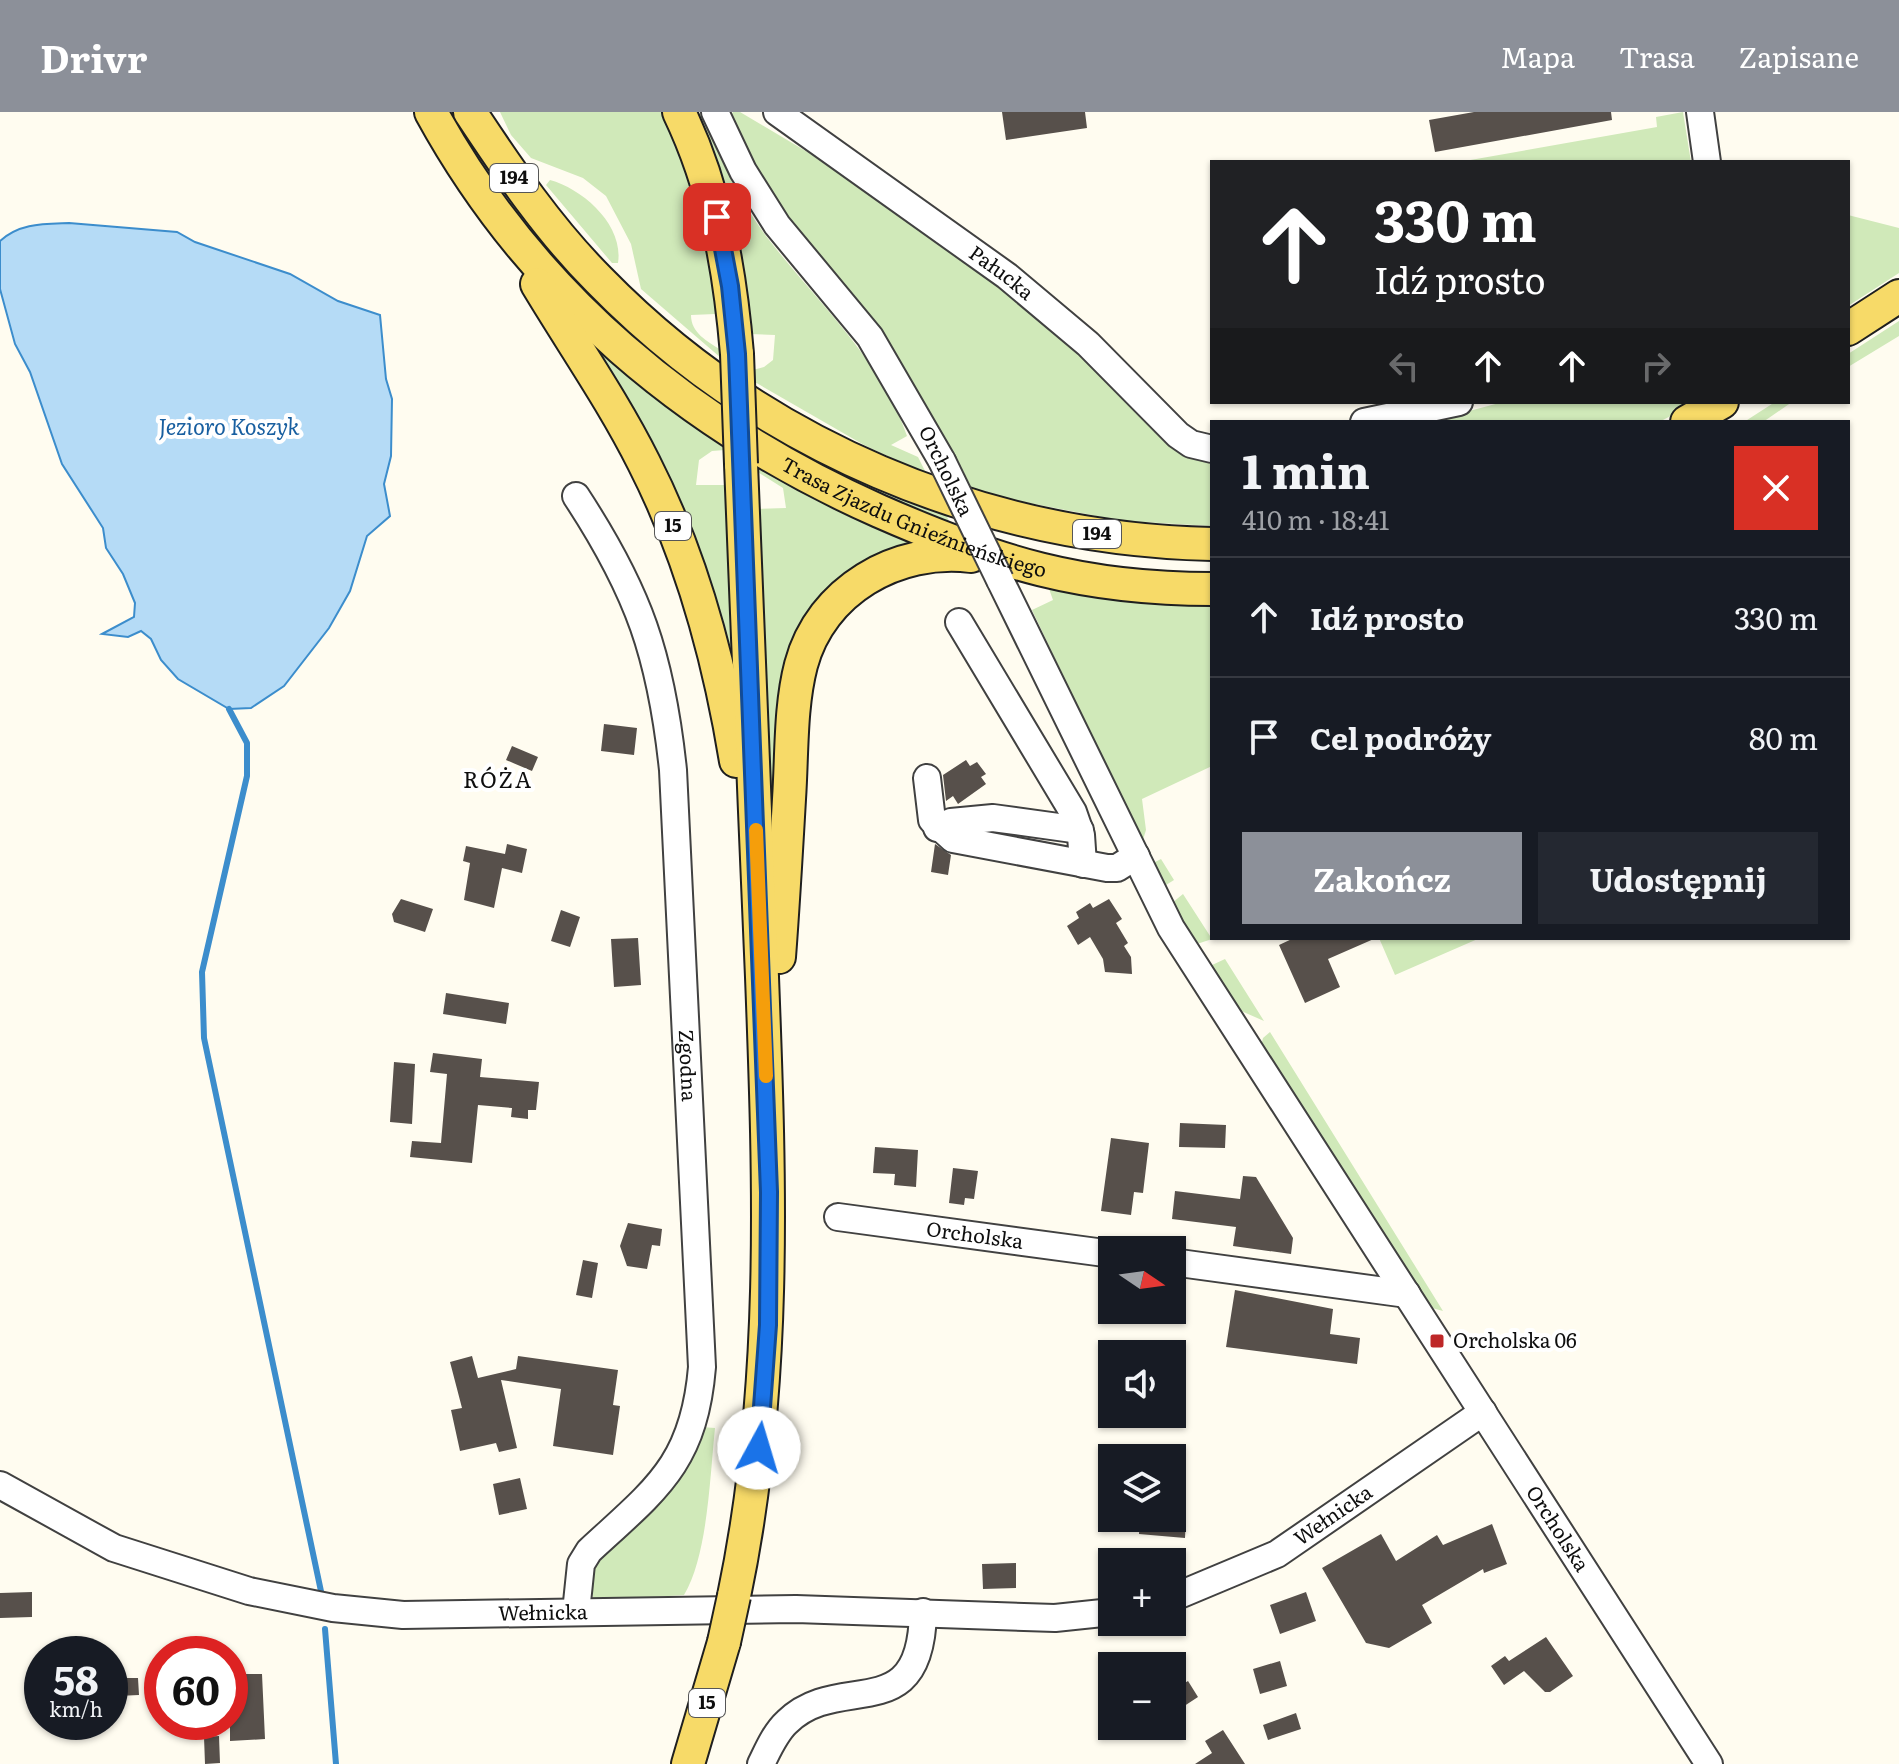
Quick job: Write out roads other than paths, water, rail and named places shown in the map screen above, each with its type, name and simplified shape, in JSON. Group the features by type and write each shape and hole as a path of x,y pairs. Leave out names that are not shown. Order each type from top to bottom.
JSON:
{"main road":[{"name":"Trasa Zjazdu Gnieźnieńskiego","path":"431,112 497,215 587,318 636,363 703,415 807,478 1003,571 1044,573 1114,584 1210,589"},
{"name":"Trasa Zjazdu Gnieźnieńskiego","path":"470,112 529,199 615,296 695,365 778,421 858,463 947,498 1033,522 1111,536 1210,544"},
{"path":"491,112 563,240"},
{"name":"15","path":"679,112 717,217 730,286 737,354 767,1107 766,1372 751,1504 724,1642 688,1764"},
{"name":"15","path":"497,215 624,425 682,547 707,625 727,709 755,871 760,938"},
{"path":"1850,328 1899,296"},
{"path":"1690,420 1718,404"},
{"path":"1718,420 1741,404"},
{"path":"767,1107 796,695 808,645 841,597 856,584 888,567 913,559 956,554 1003,571"}],"street":[{"name":"Orcholska","path":"715,112 743,171 777,225 870,337 942,461 1003,571 1171,928 1709,1764"},
{"name":"Pałucka","path":"777,112 1007,276 1088,344 1178,435 1191,444 1210,449"},
{"path":"1700,112 1707,160"},
{"path":"1374,420 1450,404"},
{"name":"Zgodna","path":"576,496 612,551 637,603 665,696 673,770 702,1367 699,1409 692,1434 659,1486 589,1551 581,1564 576,1612"},
{"path":"959,622 1049,769 1080,830 1083,864"},
{"path":"927,778 931,816 937,828 953,839 1112,869 1136,856"},
{"path":"937,828 951,822 993,818 1080,830"},
{"name":"Orcholska","path":"838,1217 1098,1252"},
{"path":"1186,1264 1407,1294"},
{"name":"Wełnicka","path":"1186,1592 1277,1554 1483,1412"},
{"name":"Wełnicka","path":"0,1485 114,1548 291,1601 403,1615 781,1609 1055,1618 1098,1613"},
{"path":"761,1764 787,1722 804,1710 873,1693 900,1680 917,1657 923,1612"}],"water":[{"name":"Jezioro Koszyk","path":"69,223 177,232 195,242 290,274 338,301 380,315 386,379 392,399 391,456 384,484 390,516 367,536 350,591 329,628 284,686 251,708 229,709 178,679 161,660 151,639 141,631 128,637 102,634 134,617 135,603 123,574 106,548 103,528 62,464 30,372 15,344 0,289 0,241 24,228"}],"waterway":[{"path":"229,709 247,743 247,776 202,972 204,1038 322,1596"},
{"path":"325,1629 336,1764"}],"place":[{"name":"Orcholska 06","path":"1437,1341"}],"district":[{"name":"RÓŻA","path":"498,780"}]}
